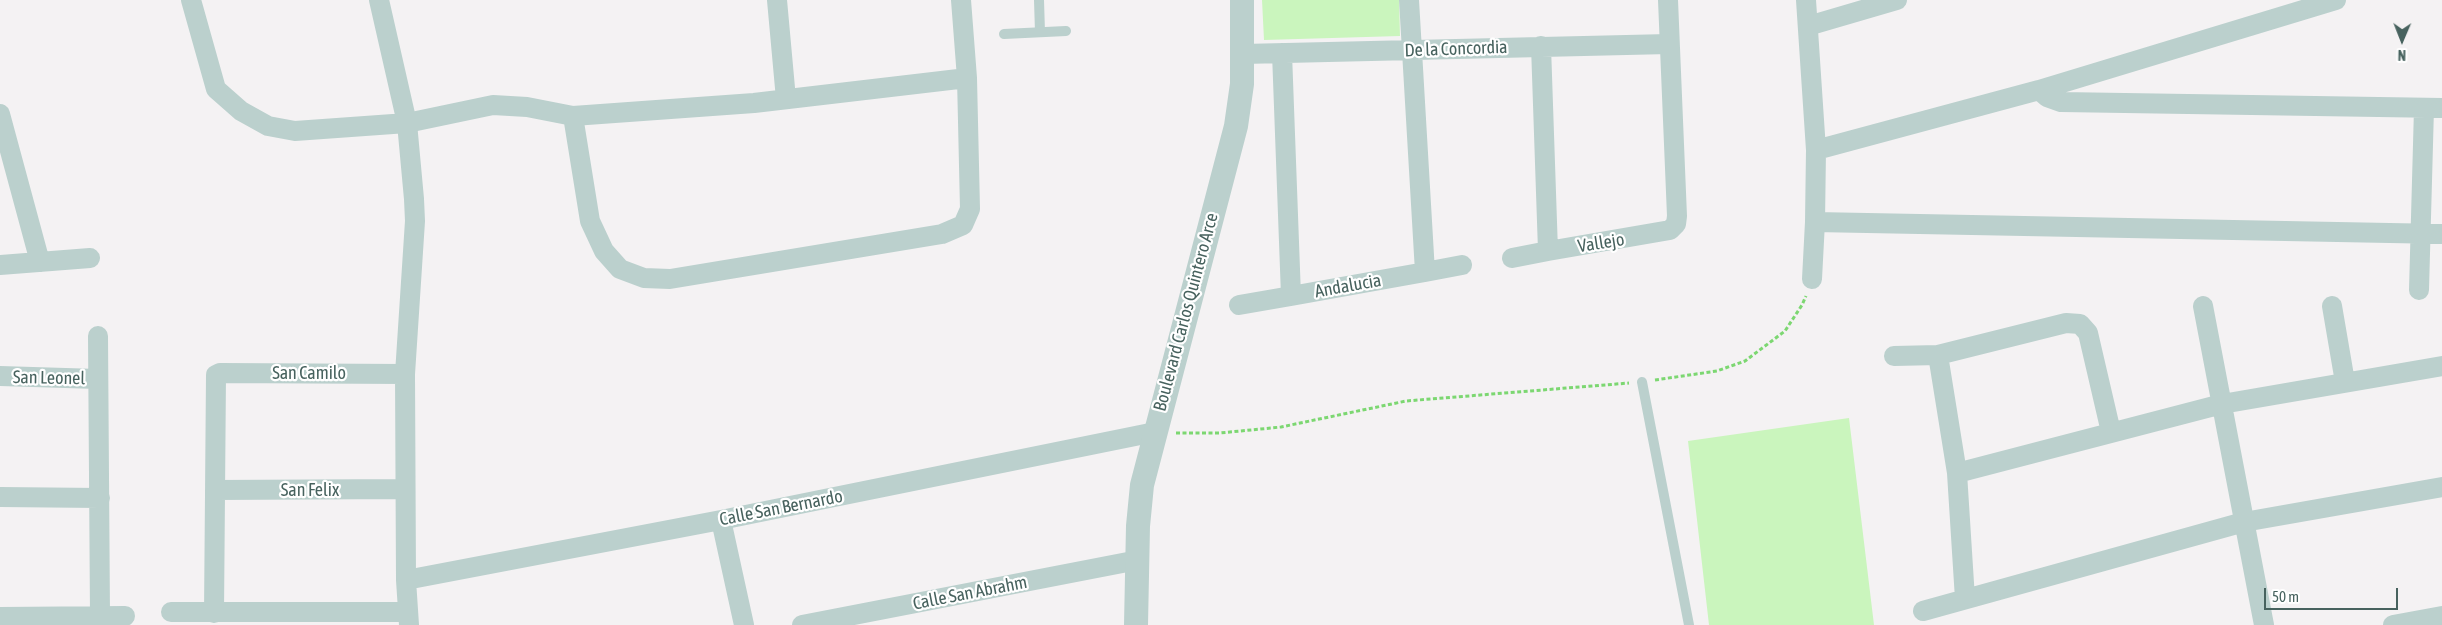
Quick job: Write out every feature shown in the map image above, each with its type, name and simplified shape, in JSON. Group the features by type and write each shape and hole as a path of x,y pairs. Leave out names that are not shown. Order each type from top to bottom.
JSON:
{"street":[{"path":"191,0 216,89 241,111 268,126 295,131 407,123 493,105 527,107 573,116 786,99 967,78"},
{"path":"171,612 408,618 406,580 405,374 414,221 407,123 379,0"},
{"path":"777,0 786,99"},
{"path":"573,116 590,221 604,251 620,269 644,278 670,279 942,234 964,225 970,209 967,78 961,0"},
{"name":"Boulevard Carlos Quintero Arce","path":"1136,625 1138,526 1142,485 1236,126 1242,84 1242,0"},
{"path":"1409,0 1425,272"},
{"path":"1668,0 1669,44"},
{"path":"1806,0 1816,150 1812,279"},
{"path":"1808,26 1896,0"},
{"path":"1816,150 2039,90 2336,0"},
{"name":"De la Concordia","path":"1243,54 1669,44"},
{"name":"Vallejo","path":"1548,251 1664,232 1673,228 1677,216 1669,44"},
{"path":"1512,258 1548,251 1541,46"},
{"name":"Andalucia","path":"1282,53 1291,296 1462,266"},
{"path":"2039,90 2047,97 2061,102 2433,108 2420,234 2419,290"},
{"path":"0,114 40,262"},
{"path":"1815,222 2442,234"},
{"path":"0,265 90,258"},
{"path":"1239,305 1291,296"},
{"path":"2203,306 2264,625"},
{"path":"2332,306 2345,382"},
{"path":"1894,356 1938,355 2066,323 2080,324 2088,333 2111,432"},
{"path":"98,336 100,616"},
{"path":"1938,355 1957,473 1965,599"},
{"path":"1957,473 2222,404 2442,366"},
{"name":"San Camilo","path":"215,490 215,378 220,373 405,374"},
{"name":"San Leonel","path":"0,376 98,379"},
{"name":"Calle San Bernardo","path":"406,580 721,520 1155,432"},
{"path":"1923,610 2244,522 2442,486"},
{"path":"214,613 215,490"},
{"name":"San Felix","path":"215,490 405,490"},
{"path":"0,497 100,498"},
{"path":"721,520 744,625"},
{"name":"Calle San Abrahm","path":"802,625 1138,560"},
{"path":"0,617 125,616"},
{"path":"2393,625 2441,619"}],"lane":[{"path":"1039,0 1040,32"},
{"path":"1004,34 1066,31"},
{"path":"1642,382 1689,625"}],"path":[{"path":"1155,432 1220,434 1281,427 1406,400 1642,382 1717,371 1745,361 1785,331 1802,306 1812,279"}],"green space":[{"path":"1262,0 1399,0 1400,36 1264,40"},
{"path":"1849,418 1874,625 1709,625 1688,441"}]}
